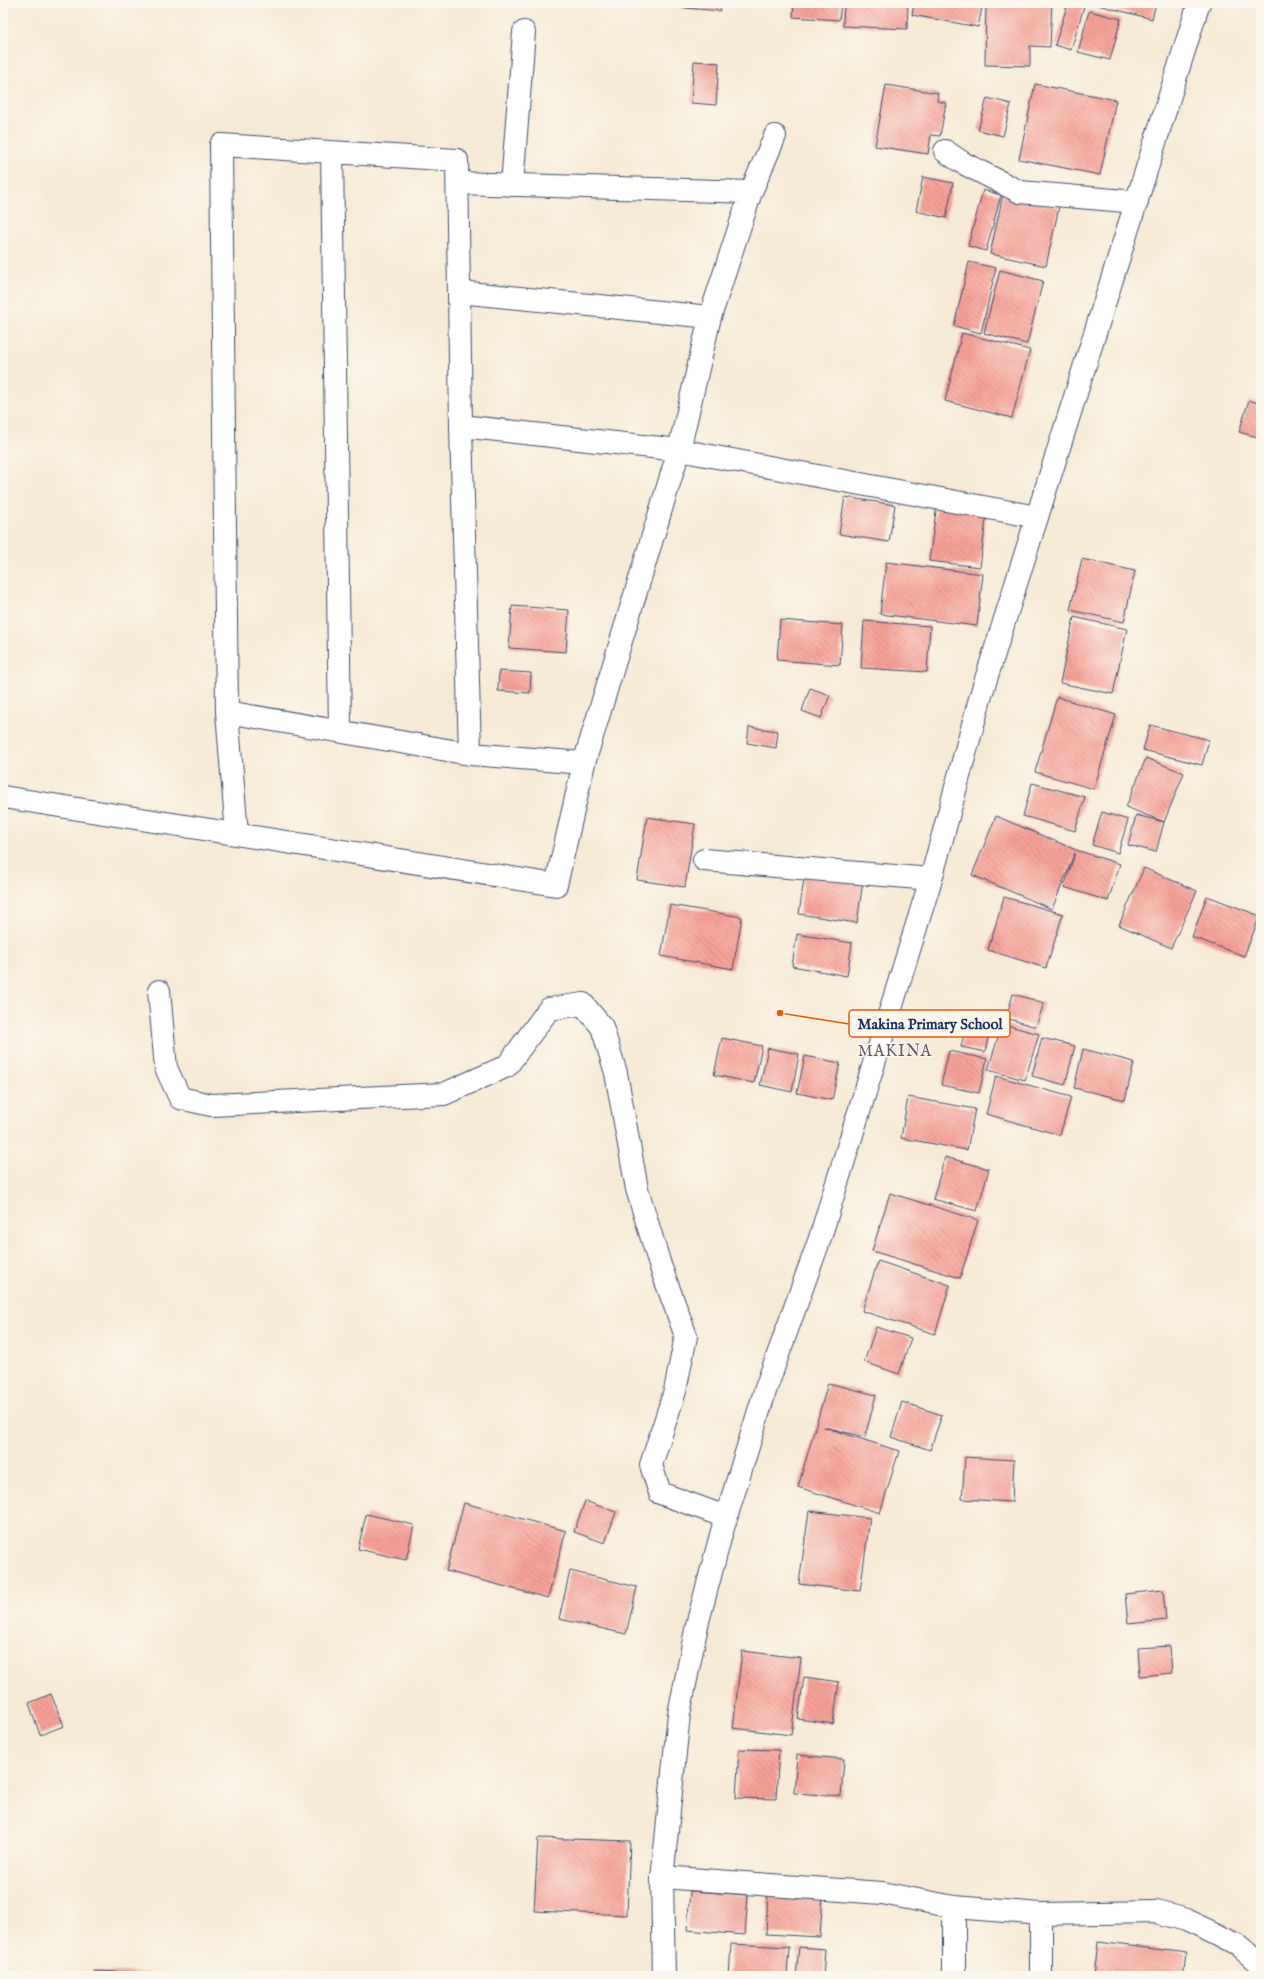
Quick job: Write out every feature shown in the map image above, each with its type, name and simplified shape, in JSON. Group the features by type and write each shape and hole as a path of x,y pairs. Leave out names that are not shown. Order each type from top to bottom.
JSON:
{"main road":[{"path":"664,1976 662,1877 679,1714 697,1626 726,1517 766,1388 819,1241 931,878 981,695 1199,3"},
{"path":"512,185 524,32"},
{"path":"3,797 556,885 584,763 679,450 710,317 751,192 775,136"},
{"path":"237,834 227,712 220,145 457,160 461,426 470,754"},
{"path":"945,151 963,164 1020,192 1137,202"},
{"path":"332,152 340,731"},
{"path":"458,184 751,192"},
{"path":"459,292 710,317"},
{"path":"461,426 679,450 1037,517"},
{"path":"227,712 470,754 584,763"},
{"path":"704,860 931,878"},
{"path":"159,991 166,1068 180,1098 211,1105 444,1094 507,1066 549,1009 583,1004 602,1027 616,1073 637,1189 660,1265 686,1336 675,1391 651,1465 660,1493 726,1517"},
{"path":"662,1877 882,1893 954,1907 1041,1914 1156,1912 1186,1920 1214,1933 1239,1946 1261,1966"},
{"path":"954,1907 954,1976"},
{"path":"1041,1914 1041,1976"}],"building":[{"path":"652,3 721,3 720,11 652,5"},
{"path":"788,3 788,5 763,4"},
{"path":"794,3 841,3 839,20 793,17"},
{"path":"844,3 908,3 907,29 843,26"},
{"path":"914,3 983,3 978,27 912,15"},
{"path":"986,3 1052,3 1050,47 1030,46 1030,66 985,65"},
{"path":"1068,3 1085,3 1071,50 1055,45"},
{"path":"1098,3 1156,3 1152,19 1098,5"},
{"path":"1089,11 1121,19 1110,60 1078,52"},
{"path":"694,61 719,63 716,105 691,103"},
{"path":"1035,84 1116,100 1100,175 1019,159"},
{"path":"886,85 938,93 937,101 946,103 940,136 931,135 928,154 875,146"},
{"path":"987,98 1011,104 1003,136 978,130"},
{"path":"923,177 953,183 946,218 916,211"},
{"path":"983,190 1001,195 986,251 968,246"},
{"path":"1003,195 1059,207 1046,266 990,254"},
{"path":"969,262 996,268 981,333 954,326"},
{"path":"1000,270 1043,281 1027,344 984,333"},
{"path":"962,333 1030,350 1012,418 945,401"},
{"path":"1249,400 1261,404 1261,438 1239,432"},
{"path":"845,497 895,505 889,542 839,534"},
{"path":"937,504 987,511 980,567 929,561"},
{"path":"1082,559 1135,571 1124,622 1070,610"},
{"path":"886,562 983,574 977,626 880,614"},
{"path":"512,606 569,610 566,652 509,648"},
{"path":"1074,617 1127,629 1113,694 1060,683"},
{"path":"780,620 843,625 840,665 777,660"},
{"path":"864,621 930,626 927,672 861,668"},
{"path":"499,671 531,673 530,693 498,691"},
{"path":"810,688 830,695 821,718 802,711"},
{"path":"1057,697 1116,715 1094,789 1035,772"},
{"path":"1150,725 1209,740 1202,765 1143,750"},
{"path":"749,727 778,731 776,748 747,743"},
{"path":"1146,758 1184,773 1164,822 1126,807"},
{"path":"1032,783 1085,797 1075,831 1023,816"},
{"path":"1102,812 1128,820 1118,853 1092,845"},
{"path":"1136,815 1164,822 1156,852 1128,845"},
{"path":"996,816 1076,850 1120,864 1108,901 1064,887 1075,853 1052,909 972,875"},
{"path":"647,817 695,824 685,887 637,880"},
{"path":"1144,868 1197,891 1171,948 1119,925"},
{"path":"805,872 863,881 857,923 799,914"},
{"path":"1207,896 1260,916 1244,956 1192,937"},
{"path":"1004,897 1063,914 1046,968 988,950"},
{"path":"670,905 742,917 733,969 661,956"},
{"path":"797,934 852,943 847,976 792,966"},
{"path":"1013,994 1044,1003 1036,1027 1006,1018"},
{"path":"968,1016 992,1020 985,1052 961,1047"},
{"path":"1002,1024 1039,1034 1025,1080 988,1070"},
{"path":"722,1038 762,1046 754,1083 714,1075"},
{"path":"1042,1038 1075,1046 1065,1085 1032,1076"},
{"path":"768,1048 799,1054 792,1092 760,1085"},
{"path":"1083,1049 1134,1062 1125,1100 1074,1088"},
{"path":"949,1051 987,1059 979,1093 941,1085"},
{"path":"805,1056 840,1063 832,1100 797,1093"},
{"path":"996,1076 1071,1097 1060,1135 986,1114"},
{"path":"908,1097 975,1109 967,1150 901,1138"},
{"path":"945,1157 989,1169 977,1211 933,1199"},
{"path":"890,1193 978,1220 960,1278 872,1251"},
{"path":"878,1261 950,1285 935,1334 862,1311"},
{"path":"876,1327 911,1338 899,1374 864,1362"},
{"path":"828,1383 876,1395 865,1437 824,1427 899,1451 880,1513 798,1487"},
{"path":"902,1402 942,1415 930,1450 891,1437"},
{"path":"965,1457 1014,1460 1012,1502 962,1499"},
{"path":"585,1501 616,1512 605,1543 574,1532"},
{"path":"464,1503 566,1531 548,1598 446,1571"},
{"path":"809,1511 870,1518 860,1591 799,1584"},
{"path":"366,1514 414,1525 406,1560 358,1549"},
{"path":"570,1571 637,1587 626,1634 559,1619"},
{"path":"1163,1590 1166,1620 1128,1624 1125,1594"},
{"path":"1170,1646 1172,1673 1140,1676 1138,1648"},
{"path":"742,1651 801,1658 791,1735 733,1728"},
{"path":"804,1677 839,1682 833,1724 798,1719"},
{"path":"51,1694 64,1726 40,1735 29,1703"},
{"path":"739,1749 779,1750 776,1799 736,1798"},
{"path":"797,1755 844,1759 841,1796 794,1793"},
{"path":"538,1838 630,1841 627,1915 534,1911"},
{"path":"768,1890 823,1894 820,1937 766,1934"},
{"path":"690,1891 748,1895 745,1935 687,1930"},
{"path":"1098,1942 1186,1953 1183,1976 1094,1976"},
{"path":"731,1944 789,1947 787,1976 729,1976"},
{"path":"799,1947 825,1949 823,1976 796,1976"},
{"path":"94,1971 152,1973 152,1976 93,1976"}],"place":[{"name":"Makina Primary School","path":"780,1013"}],"district":[{"name":"MAKINA","path":"895,1050"}]}
